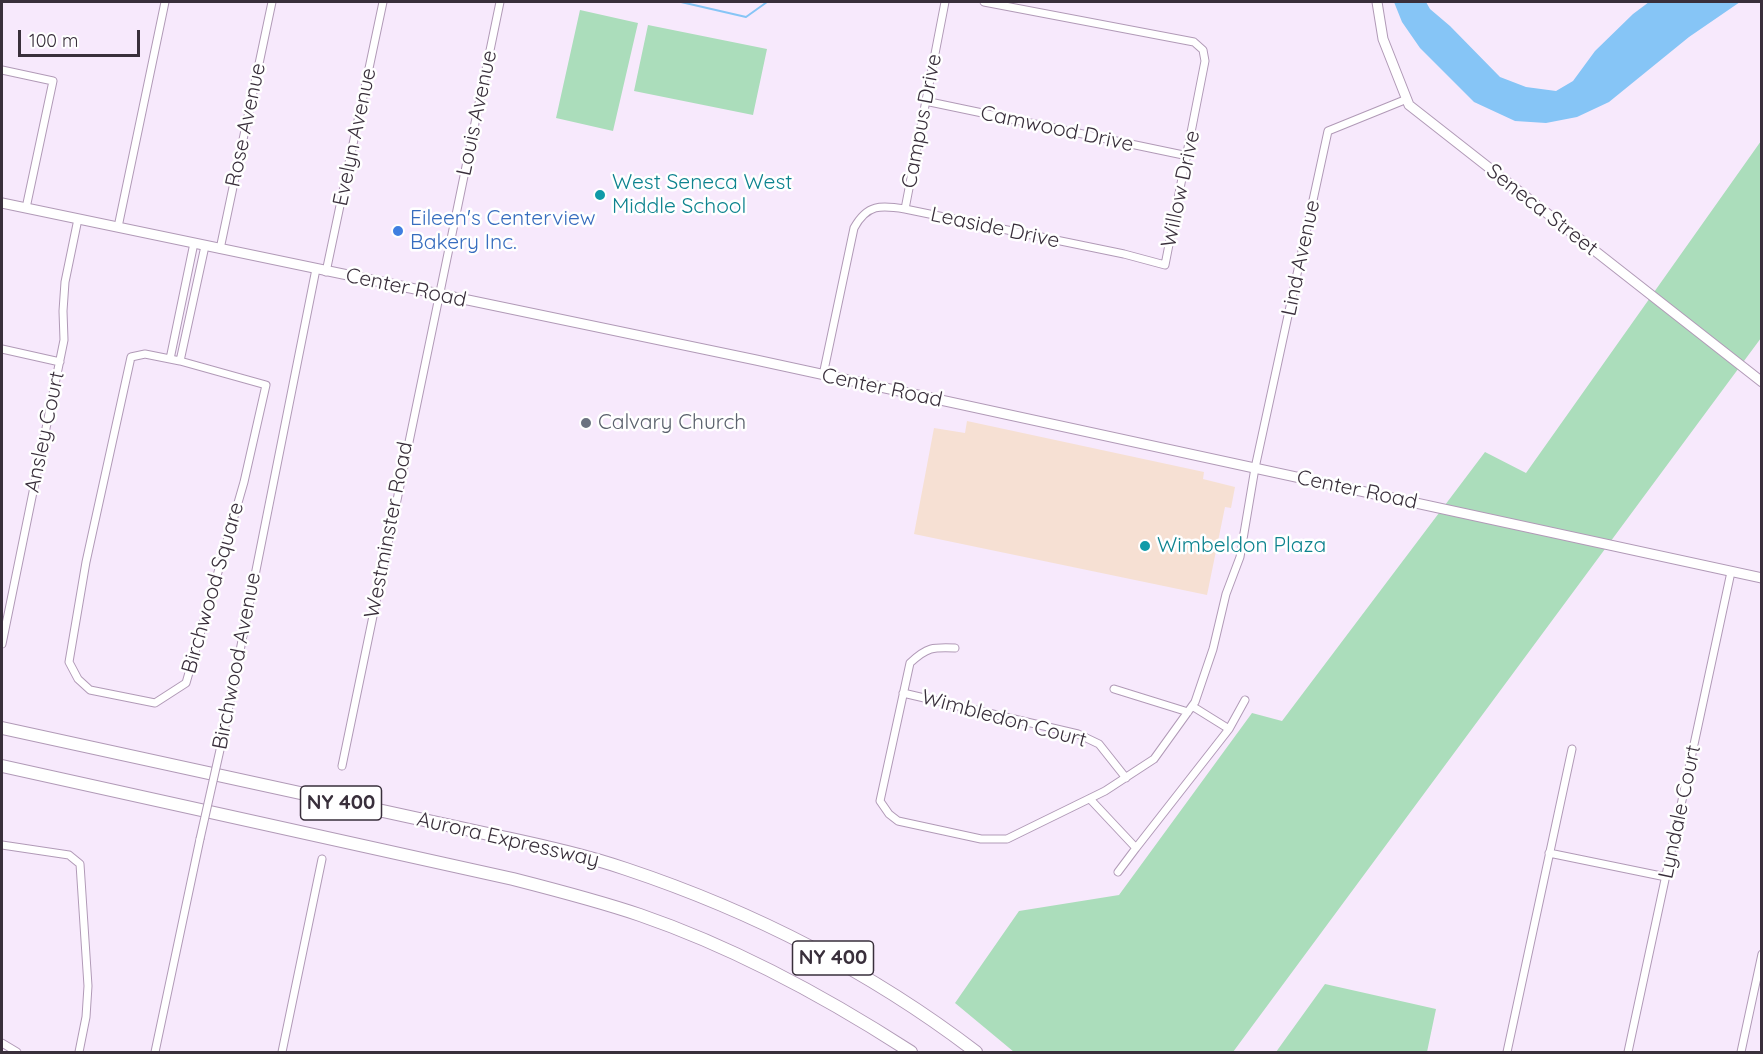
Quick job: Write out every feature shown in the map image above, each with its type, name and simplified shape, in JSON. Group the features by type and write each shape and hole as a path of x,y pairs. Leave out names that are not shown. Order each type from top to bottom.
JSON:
{"highway":[{"name":"Aurora Expressway","path":"2,728 502,837 624,868 740,911 798,939 855,970 908,1003 976,1053"},
{"name":"Aurora Expressway","path":"2,766 502,876 631,912 702,939 758,964 824,999 911,1053"}],"main road":[{"name":"Seneca Street","path":"1377,2 1383,39 1409,105 1761,382"},
{"name":"Center Road","path":"2,203 823,375 1761,578"}],"street":[{"path":"118,227 165,2"},
{"name":"Rose Avenue","path":"220,249 272,2"},
{"name":"Evelyn Avenue","path":"326,272 383,2"},
{"name":"Louis Avenue","path":"438,295 500,2"},
{"name":"Campus Drive","path":"823,375 854,228 864,213 872,208 889,206 905,209 945,2"},
{"name":"Willow Drive","path":"984,2 1194,42 1203,50 1204,68 1165,265 1085,246"},
{"path":"2,70 53,81 26,208"},
{"name":"Lind Avenue","path":"1255,468 1328,131 1407,99"},
{"name":"Camwood Drive","path":"925,102 1188,156"},
{"name":"Leaside Drive","path":"905,209 1085,246"},
{"name":"Ansley Court","path":"2,644 64,340 65,282 78,219"},
{"path":"170,358 194,243"},
{"path":"180,361 205,246"},
{"name":"Birchwood Avenue","path":"155,1053 222,741 316,269"},
{"name":"Westminster Road","path":"342,766 438,295"},
{"path":"2,349 60,362"},
{"name":"Birchwood Square","path":"145,354 180,361 266,385 244,482 186,683 154,703 90,690 78,679 69,662 86,562 131,357 145,354"},
{"name":"Wimbledon Court","path":"955,648 934,647 921,653 910,663 880,801 889,814 898,821 981,839 1007,839 1090,799 1154,759 1190,709 1213,650 1226,594 1240,557 1255,468"},
{"name":"Lyndale Court","path":"1628,1053 1731,572"},
{"path":"1114,689 1190,709 1229,729"},
{"name":"Wimbledon Court","path":"903,693 1078,734 1100,744 1126,777"},
{"path":"1118,872 1229,729 1245,700"},
{"path":"1506,1053 1572,749"},
{"path":"1090,799 1136,848"},
{"path":"2,845 69,855 80,864 88,986 86,1017 79,1053"},
{"path":"1549,853 1666,877"},
{"path":"282,1053 322,859"},
{"path":"1741,1053 1761,954"},
{"path":"2,1042 17,1053"}],"shaded area":[{"path":"967,421 1204,472 1203,479 1235,487 1231,508 1225,507 1207,595 914,534 934,428 965,433"}],"green space":[{"path":"580,10 638,23 613,131 556,118"},
{"path":"648,25 767,49 753,115 634,91"},
{"path":"1761,141 1761,338 1233,1052 1014,1052 955,1003 1019,911 1119,895 1252,713 1282,721 1485,452 1526,473"},
{"path":"1325,984 1436,1009 1427,1052 1276,1052"}],"water":[{"path":"1394,2 1426,2 1430,9 1500,77 1526,87 1556,91 1573,81 1595,51 1633,14 1649,2 1740,2 1689,37 1609,102 1577,117 1546,123 1515,121 1474,102 1420,48 1402,22"}],"waterway":[{"path":"681,2 746,17 767,2"}],"place":[{"name":"West Seneca West Middle School","path":"600,195"},
{"name":"Eileen's Centerview Bakery Inc.","path":"398,231"},
{"name":"Calvary Church","path":"586,423"},
{"name":"Wimbeldon Plaza","path":"1145,546"}]}
